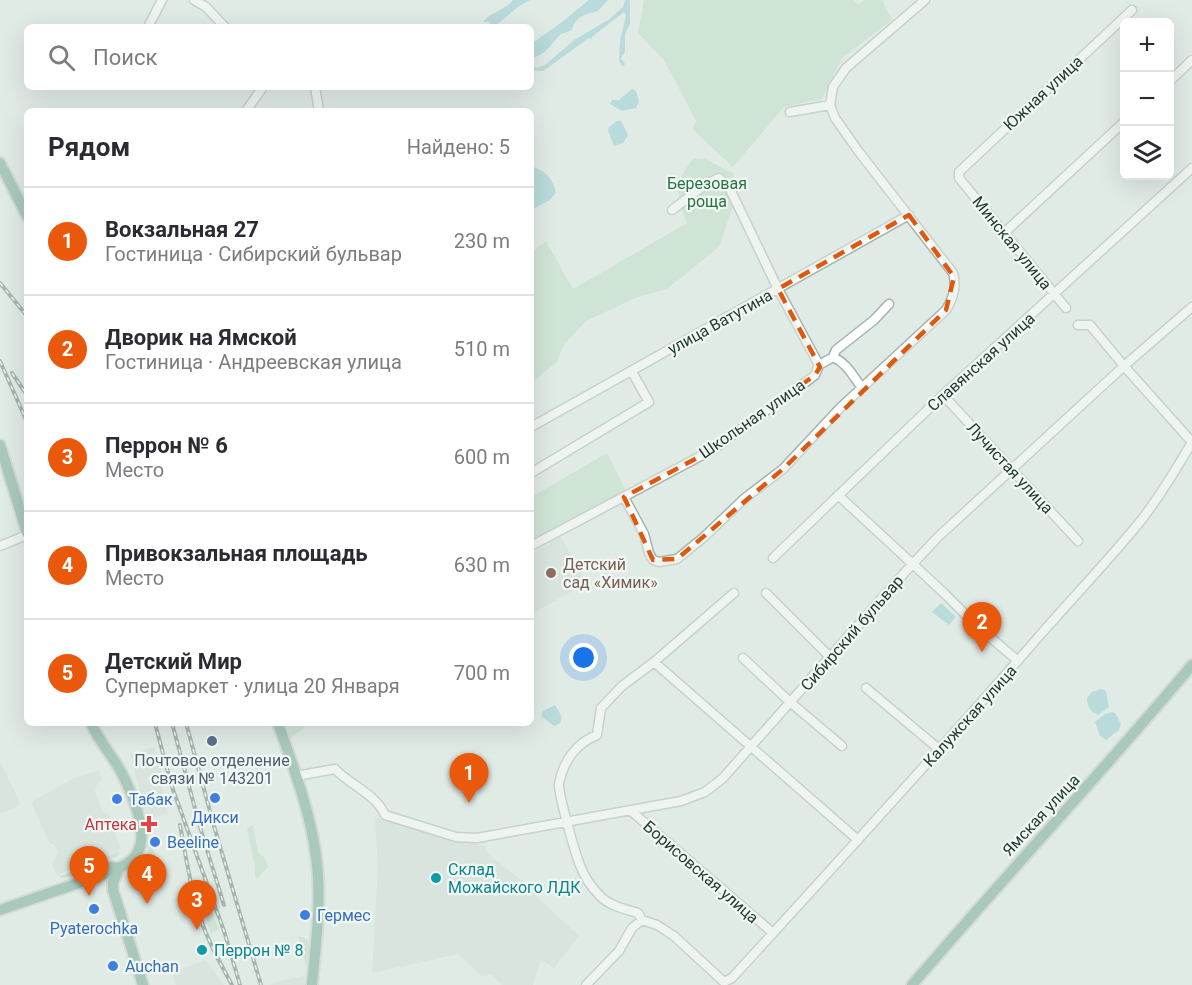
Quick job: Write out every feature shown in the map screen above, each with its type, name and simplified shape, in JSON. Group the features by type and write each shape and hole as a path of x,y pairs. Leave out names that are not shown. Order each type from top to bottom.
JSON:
{"main road":[{"path":"0,163 24,210"},
{"path":"0,445 24,524"},
{"name":"Ямская улица","path":"912,985 1018,862 1119,753 1192,665"},
{"path":"0,910 113,873 138,852 141,828 133,800 125,778 93,726"},
{"path":"279,726 313,838 318,869 312,985"},
{"path":"113,873 113,890 143,985"}],"street":[{"path":"150,24 162,0"},
{"path":"194,0 206,7 222,24"},
{"path":"624,497 644,534 653,560 659,562 677,559 745,498 783,469 862,388 946,310 952,297 955,281 953,273 835,118 830,105 833,87 846,68 925,0"},
{"name":"Южная улица","path":"959,178 962,167 1132,10"},
{"path":"1174,77 1192,60"},
{"path":"248,108 261,90"},
{"path":"316,90 318,108"},
{"path":"790,112 830,105"},
{"path":"1004,233 1121,126"},
{"name":"Славянская улица","path":"773,558 943,395 1192,168"},
{"path":"672,210 706,184 719,178 729,187 778,289 819,365"},
{"name":"Минская улица","path":"959,178 1066,308"},
{"name":"улица Ватутина","path":"534,425 909,215"},
{"name":"Школьная улица","path":"534,544 724,442 815,375 819,365 833,357 836,350 874,320 889,304"},
{"name":"Сибирский бульвар","path":"296,776 335,769 345,779 376,799 385,815 456,837 477,838 681,801 705,792 723,778 938,537 1124,366 1192,307"},
{"path":"1078,325 1090,325 1192,442"},
{"path":"833,357 849,368 862,388"},
{"path":"534,471 649,402 632,372"},
{"name":"Лучистая улица","path":"943,395 1078,541"},
{"name":"Калужская улица","path":"642,920 657,924 674,936 724,982 732,978 940,750 1143,518 1192,442"},
{"path":"838,495 913,563 977,627 1018,661"},
{"path":"0,546 24,535"},
{"path":"586,985 619,951 633,926 642,920 638,913 615,906 602,898 592,888 580,866 559,786 569,755 586,739 597,735 601,708 622,686 654,662 734,593"},
{"path":"766,593 830,657"},
{"path":"743,658 842,746"},
{"path":"654,662 858,840"},
{"path":"866,688 940,750"},
{"name":"Борисовская улица","path":"630,810 773,933"}],"highlighted area":[{"path":"909,215 954,277 946,310 783,469 677,559 653,560 624,497 712,450 815,375 820,367 778,289"}],"shaded area":[{"path":"561,537 587,583 534,612 534,552"},
{"path":"155,747 163,777 160,778 169,819 167,814 147,819 130,754"},
{"path":"0,761 21,805 0,814"},
{"path":"99,770 102,780 96,786 95,792 103,813 108,813 121,849 57,875 52,864 58,853 54,844 50,844 31,802 70,780"},
{"path":"375,817 447,838 486,846 485,851 533,890 534,894 579,936 554,968 541,960 533,985 502,985 492,975 481,976 458,954 372,973 378,866"},
{"path":"206,960 224,985 176,985 172,972"},
{"path":"304,976 305,985 272,985 271,983"}],"green space":[{"path":"644,0 854,0 858,5 865,0 882,0 892,20 842,58 822,99 784,107 733,167 692,129 696,121 664,60 638,33"},
{"name":"Березовая роща","path":"694,158 705,159 733,173 735,189 732,209 719,247 667,289 638,297 586,321 566,342 558,361 534,381 534,251 546,241 573,289 687,223 678,189 687,167"},
{"path":"607,453 627,493 534,543 534,495"},
{"path":"287,726 304,726 303,729 290,738"},
{"path":"253,825 258,852 265,858 268,867 258,878 255,877 247,828"},
{"path":"152,841 156,859 141,864 149,843"},
{"path":"119,851 118,856 69,877 60,878 60,876"},
{"path":"208,912 212,912 219,929 211,934 205,916"},
{"path":"298,936 307,939 311,955 309,965 306,965"}],"water":[{"path":"513,0 530,0 498,24 483,22 490,16"},
{"path":"589,0 608,0 598,11 578,19 572,30 560,35 544,53 534,57 534,42"},
{"path":"625,0 630,0 630,24 625,34 625,52 621,58 625,64 623,67 619,61 620,41 626,15 624,12 592,39 589,38 543,71 534,70 534,66 537,68 545,65 574,40 608,20 623,7"},
{"path":"632,89 636,91 639,101 636,108 622,111 610,104 612,100 619,100"},
{"path":"621,121 628,135 623,143 614,146 608,131 609,127"},
{"path":"534,167 548,176 553,183 556,193 550,200 534,208"},
{"path":"941,603 956,617 949,625 932,612"},
{"path":"1101,689 1106,691 1109,707 1098,715 1090,708 1087,698 1092,692"},
{"path":"555,705 561,720 554,726 541,716 543,711"},
{"path":"1112,712 1116,714 1121,724 1119,730 1106,740 1100,736 1095,722 1105,714"}],"railway":[{"path":"0,283 24,312"},
{"path":"0,361 24,415"},
{"path":"12,373 24,391"},
{"path":"156,726 171,784 224,931 240,985"},
{"path":"173,726 224,905"},
{"path":"187,726 261,985"},
{"path":"180,825 200,917 210,943 232,985"}],"place":[{"name":"Детский сад «Химик»","path":"551,573"},
{"name":"Дворик на Ямской","path":"982,652"},
{"name":"Почтовое отделение связи № 143201","path":"212,741"},
{"name":"Дикси","path":"215,798"},
{"name":"Табак","path":"117,799"},
{"name":"Вокзальная 27","path":"469,803"},
{"name":"Аптека","path":"149,824"},
{"name":"Beeline","path":"155,842"},
{"name":"Склад Можайского ЛДК","path":"436,878"},
{"name":"Детский Мир","path":"89,896"},
{"name":"Привокзальная площадь","path":"147,904"},
{"name":"Pyaterochka","path":"94,909"},
{"name":"Гермес","path":"305,915"},
{"name":"Перрон № 6","path":"197,930"},
{"name":"Перрон № 8","path":"202,950"},
{"name":"Auchan","path":"113,966"}]}
